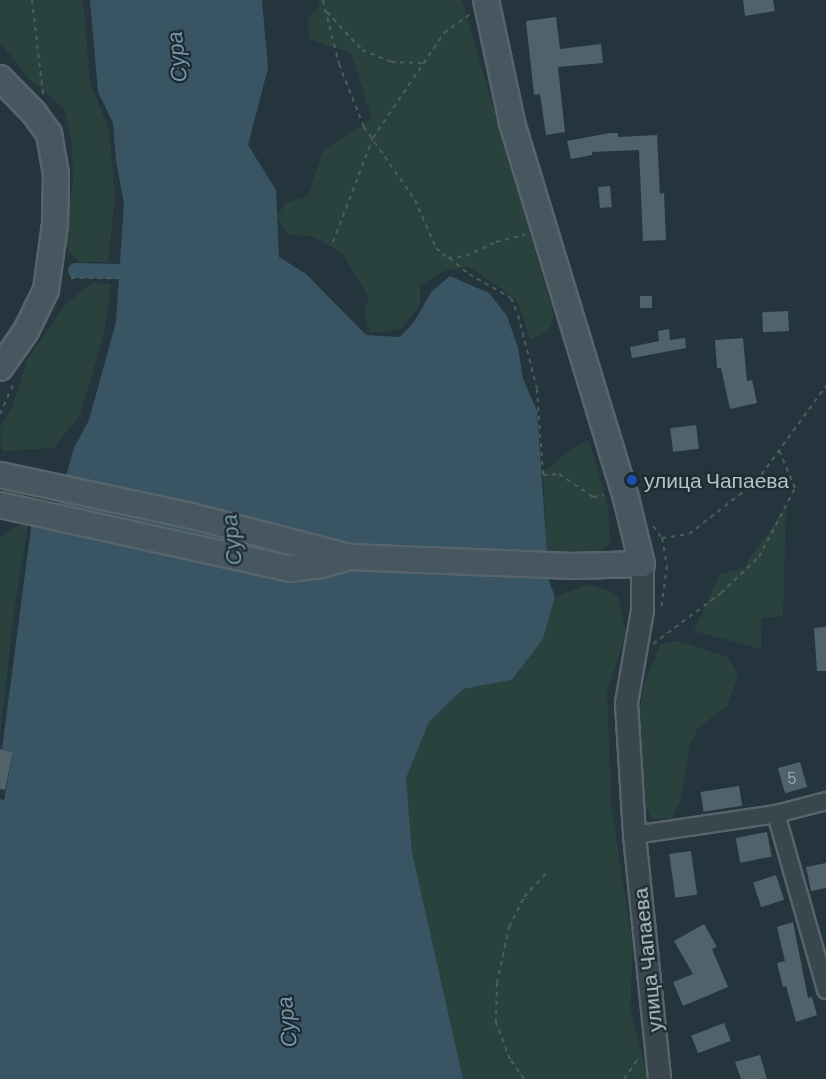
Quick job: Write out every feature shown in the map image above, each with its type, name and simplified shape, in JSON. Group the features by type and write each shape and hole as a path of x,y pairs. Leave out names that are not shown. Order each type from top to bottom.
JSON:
{"main road":[{"name":"улица Чапаева","path":"486,1 512,122 624,491 642,564"},
{"path":"0,78 34,112 49,134 56,174 56,224 46,290 26,331 0,368"},
{"path":"10,477 192,516 349,557 573,566 642,564"},
{"path":"2,506 290,569 322,565 349,557"}],"street":[{"name":"улица Чапаева","path":"642,564 642,610 626,703 634,835 659,1079"},
{"path":"634,835 776,814 826,801"},
{"path":"776,814 826,990"}],"path":[{"path":"32,0 44,96"},
{"path":"322,0 339,64 364,127 415,200 436,248 469,274 511,298 518,315 537,389 543,475 559,474 593,497 613,492"},
{"path":"333,242 372,138 444,33 486,1"},
{"path":"325,10 362,50 391,62 424,63"},
{"path":"448,258 466,256 496,242 530,233"},
{"path":"70,278 118,278"},
{"path":"662,538 689,534 756,482 826,386"},
{"path":"634,658 678,628 759,557 795,489 779,450"},
{"path":"524,1079 510,1059 496,1023 497,983 509,927 524,897 547,872"}],"green space":[{"path":"0,0 83,0 90,82 109,130 115,197 108,262 78,262 63,243 73,184 72,143 64,108 29,79 0,42"},
{"path":"316,0 462,0 554,316 549,330 531,340 516,299 469,267 444,271 420,285 420,305 402,328 385,332 370,332 364,313 369,297 341,252 312,236 288,235 277,217 285,203 308,196 323,150 372,119 351,53 309,39 308,19 320,5"},
{"path":"92,283 111,284 104,334 80,415 54,448 2,451 0,427 11,410 27,360 67,303"},
{"path":"589,440 608,507 610,543 597,555 547,556 543,469 548,469 568,451"},
{"path":"786,508 783,616 762,618 761,649 694,631 720,574 743,568"},
{"path":"29,519 16,597 0,735 0,537"},
{"path":"589,584 618,595 626,633 607,692 611,805 633,947 630,1009 648,1079 463,1079 412,852 406,778 429,722 463,689 513,680 543,639 555,597"},
{"path":"677,641 728,657 738,675 727,706 698,728 689,748 682,796 672,818 652,819 640,797 633,755 644,685 661,644"}],"water":[{"name":"Сура","path":"90,0 262,0 268,68 248,145 276,190 279,257 306,274 366,335 400,337 414,322 432,291 450,276 489,293 507,316 518,348 523,379 537,411 549,581 555,597 543,639 512,680 463,689 429,722 406,778 412,852 463,1079 0,1079 0,799 4,800 13,752 2,749 33,513 54,517 74,448 89,420 116,322 124,204 116,160 113,123 98,92"}],"building":[{"path":"743,0 773,0 775,11 745,16"},
{"path":"556,17 560,49 601,44 603,63 558,67 565,132 546,135 540,94 534,95 526,21"},
{"path":"618,133 618,137 657,135 660,194 664,193 666,240 643,241 639,150 592,152 592,155 571,159 567,141"},
{"path":"610,186 612,207 600,208 598,187"},
{"path":"640,296 652,296 652,308 640,308"},
{"path":"788,311 789,331 763,332 762,312"},
{"path":"669,329 670,340 685,338 686,348 632,358 630,347 659,341 658,331"},
{"path":"743,338 747,381 752,380 757,403 730,409 721,368 717,368 715,340"},
{"path":"696,425 699,449 673,452 670,428"},
{"path":"826,627 826,671 817,671 814,628"},
{"path":"0,749 13,752 5,790 0,789"},
{"path":"800,762 807,787 785,793 778,768"},
{"path":"739,786 742,806 704,812 700,792"},
{"path":"767,832 772,857 740,863 736,838"},
{"path":"691,851 697,895 675,898 669,854"},
{"path":"826,863 826,888 811,891 806,867"},
{"path":"776,875 784,900 761,907 753,882"},
{"path":"793,922 808,998 812,997 817,1015 796,1022 777,963 785,961 777,927"},
{"path":"704,924 717,947 712,949 728,987 683,1006 673,982 693,974 674,941"},
{"path":"724,1023 731,1041 698,1053 691,1036"},
{"path":"760,1055 767,1079 741,1079 735,1062"}],"waterway":[{"path":"75,270 118,271"}],"place":[{"name":"улица Чапаева","path":"632,480"}]}
